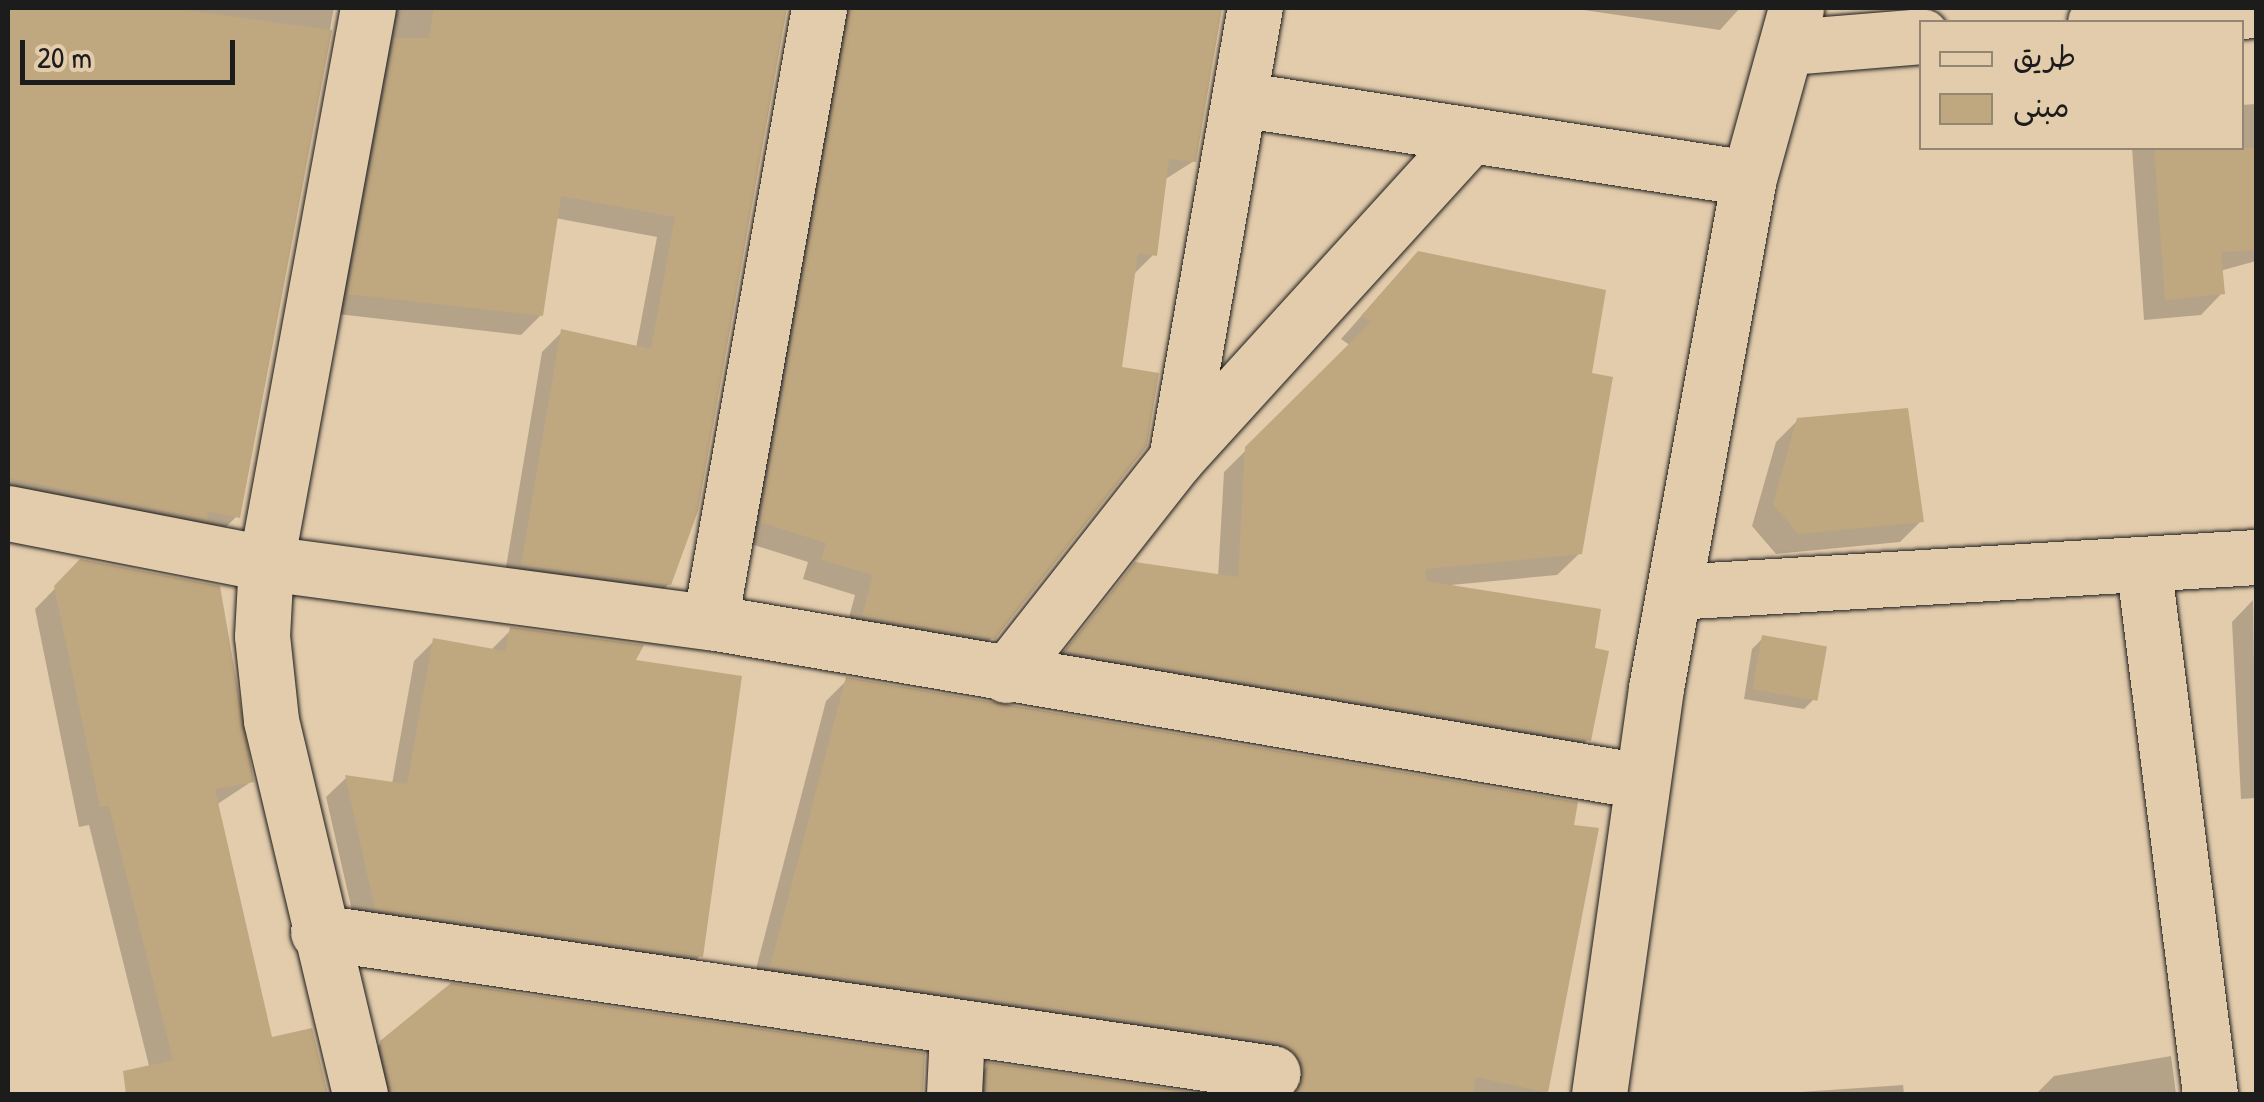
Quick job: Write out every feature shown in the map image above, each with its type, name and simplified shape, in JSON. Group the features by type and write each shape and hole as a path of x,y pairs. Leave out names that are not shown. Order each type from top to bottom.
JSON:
{"street":[{"path":"360,1094 318,932 271,720 266,563 368,8"},
{"path":"710,622 819,8"},
{"path":"1176,460 1255,8"},
{"path":"2123,20 2256,10"},
{"path":"1599,1094 1640,781 1674,592 1749,178 1792,27 1919,36"},
{"path":"1240,99 1749,178"},
{"path":"1006,675 1176,460 1470,136"},
{"path":"8,513 266,563 710,622 1640,781"},
{"path":"1674,592 2144,570 2256,558"},
{"path":"2144,570 2210,1094"},
{"path":"318,932 957,1033 1273,1073"},
{"path":"954,1094 957,1033"}],"building":[{"path":"8,8 169,8 332,30 240,518 207,511 208,520 8,478"},
{"path":"434,8 787,8 698,511 671,585 521,565 561,329 651,349 675,217 561,196 543,316 347,294 394,38 429,38"},
{"path":"849,8 1222,8 1196,162 1169,159 1157,256 1138,253 1122,367 1159,373 1147,446 995,639 862,616 873,575 821,560 826,543 760,522"},
{"path":"2256,148 2256,250 2221,252 2225,294 2165,300 2154,150"},
{"path":"1418,251 1606,290 1592,373 1613,377 1582,554 1426,569 1426,581 1601,609 1595,648 1609,651 1591,741 1065,651 1135,562 1238,577 1245,447 1371,322 1361,316"},
{"path":"1908,408 1924,522 1798,534 1773,504 1797,418"},
{"path":"80,559 220,586 254,782 215,789 272,1037 312,1028 328,1094 126,1094 123,1071 173,1060 109,806 100,807 54,586"},
{"path":"510,627 644,645 636,660 742,676 703,957 375,909 345,775 407,784 433,638 505,651"},
{"path":"1762,635 1827,646 1817,701 1752,689"},
{"path":"846,677 1578,802 1574,825 1599,828 1548,1093 1476,1077 1473,1094 1295,1094 1302,1062 1278,1042 770,967"},
{"path":"451,983 925,1053 923,1094 390,1094 380,1041"},
{"path":"987,1062 1205,1094 985,1094"}]}
